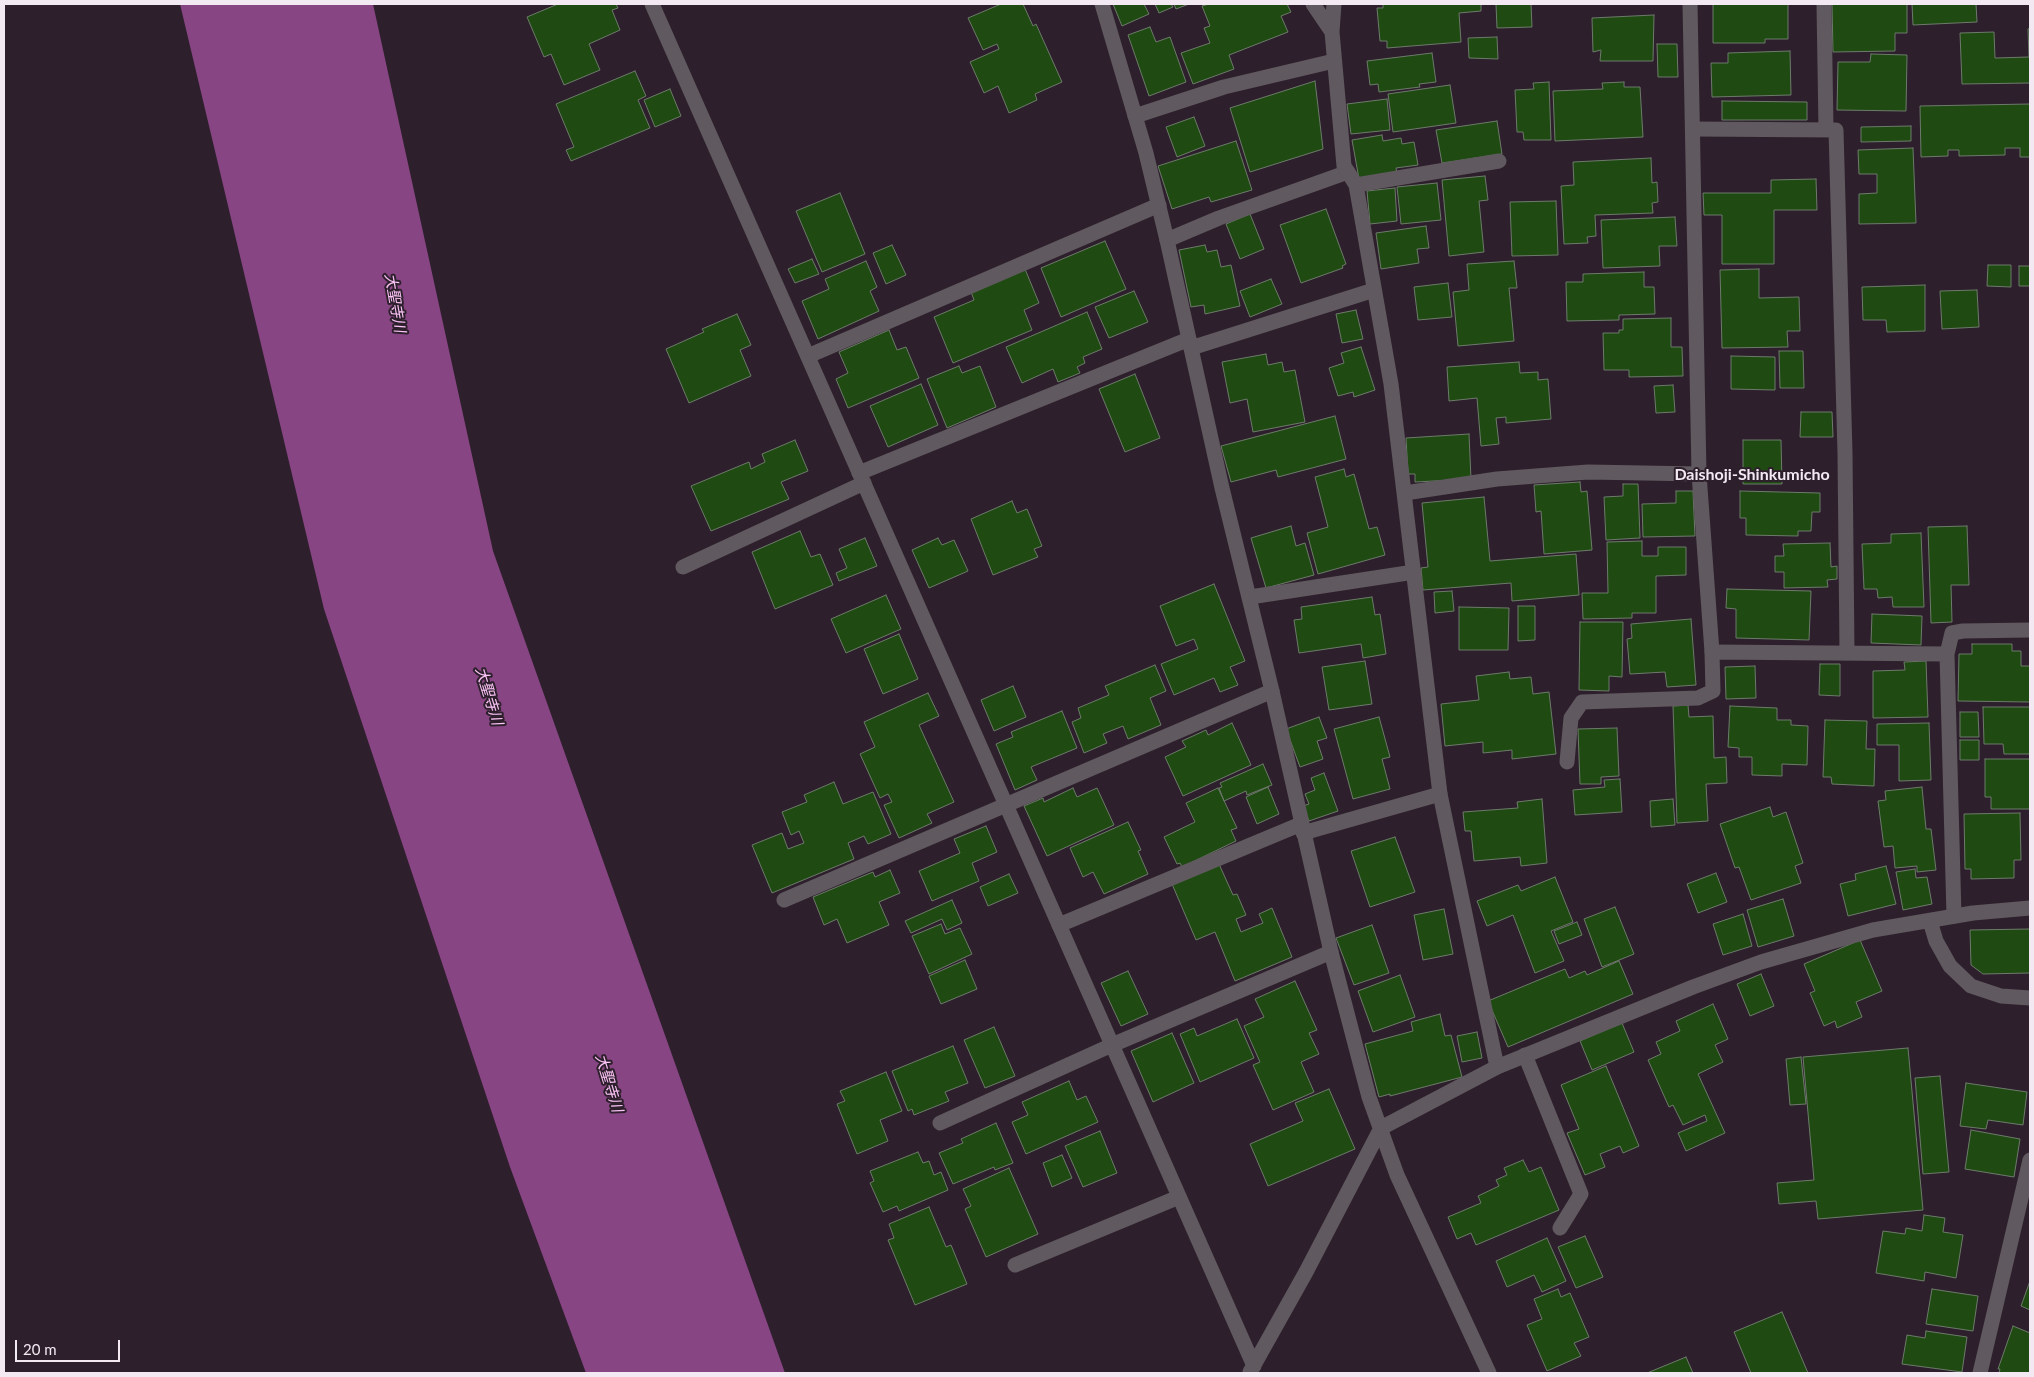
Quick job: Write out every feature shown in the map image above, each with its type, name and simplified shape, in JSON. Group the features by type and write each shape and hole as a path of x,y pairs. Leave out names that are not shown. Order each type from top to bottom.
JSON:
{"street":[{"path":"652,4 1179,1197 1251,1370"},
{"path":"1102,4 1135,116 1167,240 1222,488 1272,690 1331,952 1369,1097 1397,1175 1489,1373"},
{"path":"1314,4 1332,32"},
{"path":"1334,4 1332,32 1344,166 1352,178 1391,384 1440,794 1497,1067"},
{"path":"1567,762 1571,718 1582,702 1698,698 1713,691 1712,652 1699,474 1690,4"},
{"path":"1824,4 1826,129"},
{"path":"1135,116 1224,88 1334,61"},
{"path":"1693,129 1836,130 1846,453 1846,653"},
{"path":"1167,240 1219,218 1352,178 1499,161"},
{"path":"808,356 1158,204"},
{"path":"683,567 862,478 1190,344 1374,290"},
{"path":"1404,492 1497,479 1588,472 1699,474"},
{"path":"1250,597 1414,572"},
{"path":"1954,916 1947,654 1952,633 1963,631 2030,630"},
{"path":"1712,652 1947,654"},
{"path":"784,900 1272,690"},
{"path":"1059,925 1302,828 1440,794"},
{"path":"1251,1370 1381,1128 1497,1067 1693,987 1760,962 1873,930 1954,916 2030,908"},
{"path":"1930,920 1936,941 1950,966 1971,986 2001,996 2030,998"},
{"path":"940,1123 1112,1046 1331,952"},
{"path":"1525,1055 1581,1194 1560,1228"},
{"path":"1980,1373 2030,1160"},
{"path":"1015,1265 1179,1197"}],"water":[{"name":"大聖寺川","path":"180,4 373,4 493,551 785,1373 586,1373 510,1167 324,609"}],"building":[{"path":"558,4 616,4 618,8 612,10 620,30 589,44 600,70 564,85 551,54 544,57 527,17"},
{"path":"1001,4 1023,4 1033,26 1036,24 1062,82 1035,94 1037,100 1009,113 998,86 984,93 970,62 999,49 997,44 983,50 968,18"},
{"path":"1113,4 1144,4 1149,14 1122,26"},
{"path":"1155,4 1171,4 1173,7 1159,13"},
{"path":"1174,4 1189,4 1176,9"},
{"path":"1209,4 1287,4 1291,12 1281,16 1288,32 1229,55 1234,69 1193,84 1181,53 1210,43 1204,28 1210,26 1202,6"},
{"path":"1383,4 1481,4 1481,11 1459,13 1461,42 1387,48 1387,41 1380,41 1377,8 1383,8"},
{"path":"1496,4 1531,4 1532,27 1497,28"},
{"path":"1713,4 1788,4 1788,39 1765,39 1765,43 1713,43"},
{"path":"1832,4 1907,4 1907,33 1895,33 1895,51 1833,52"},
{"path":"1912,4 1976,4 1977,22 1913,25"},
{"path":"1654,15 1653,61 1600,61 1601,50 1593,52 1592,18"},
{"path":"1150,27 1156,42 1170,37 1186,82 1149,96 1128,35"},
{"path":"2030,28 2030,83 1962,84 1960,33 1994,32 1995,58 2029,57 2028,29"},
{"path":"1497,37 1498,59 1469,58 1468,38"},
{"path":"1657,44 1677,44 1678,77 1658,77"},
{"path":"1790,51 1791,95 1712,97 1711,63 1728,63 1728,53"},
{"path":"1432,53 1436,82 1419,84 1420,87 1379,92 1378,84 1370,85 1367,61"},
{"path":"1871,54 1907,55 1906,111 1837,110 1838,62 1870,62"},
{"path":"635,71 646,96 638,100 650,128 571,161 566,150 574,147 556,104"},
{"path":"1315,81 1323,149 1250,172 1230,108"},
{"path":"1549,82 1551,140 1524,140 1523,132 1517,132 1515,90 1534,89 1533,83"},
{"path":"1624,82 1624,87 1640,87 1643,137 1555,141 1553,91 1603,89 1602,83"},
{"path":"1450,85 1456,123 1393,132 1388,94"},
{"path":"670,89 681,116 655,127 644,100"},
{"path":"1387,99 1390,130 1351,134 1347,104"},
{"path":"1722,101 1807,102 1807,120 1722,120"},
{"path":"2030,104 2030,157 2020,157 2020,148 2005,148 2005,155 1959,156 1959,150 1948,150 1948,156 1921,157 1920,106"},
{"path":"1194,117 1205,146 1177,157 1166,127"},
{"path":"1497,121 1502,154 1442,163 1436,130"},
{"path":"1911,126 1911,141 1861,142 1861,127"},
{"path":"1382,135 1383,141 1401,138 1402,144 1414,142 1418,165 1396,168 1397,173 1359,179 1352,140"},
{"path":"1236,141 1252,190 1211,202 1209,197 1172,209 1158,166"},
{"path":"1913,148 1916,223 1859,224 1859,194 1877,193 1877,174 1859,174 1858,150"},
{"path":"1651,158 1652,183 1657,182 1658,202 1652,203 1653,213 1595,215 1596,236 1587,237 1588,243 1564,244 1561,186 1574,185 1573,162"},
{"path":"1485,176 1488,200 1479,201 1484,252 1449,256 1442,180"},
{"path":"1816,179 1817,210 1774,210 1774,264 1722,264 1722,215 1704,215 1703,193 1771,193 1771,180"},
{"path":"1437,183 1441,220 1401,224 1397,187"},
{"path":"1395,188 1397,221 1370,224 1367,191"},
{"path":"840,193 865,254 822,272 796,211"},
{"path":"1556,201 1558,255 1512,256 1510,202"},
{"path":"1326,209 1346,264 1342,266 1343,268 1301,283 1280,225"},
{"path":"1250,214 1264,249 1240,259 1226,224"},
{"path":"1675,217 1677,246 1659,246 1660,266 1603,268 1601,220"},
{"path":"1426,226 1429,248 1417,249 1419,263 1381,269 1376,233"},
{"path":"1105,241 1126,289 1061,317 1041,268"},
{"path":"892,245 906,275 886,284 873,253"},
{"path":"1205,245 1207,252 1217,250 1221,267 1231,265 1240,306 1205,314 1204,305 1191,307 1179,250"},
{"path":"812,259 819,274 795,283 788,269"},
{"path":"866,261 877,287 870,291 879,311 818,339 802,301 829,289 825,279"},
{"path":"1514,261 1517,288 1509,288 1514,341 1458,346 1453,292 1469,290 1467,264"},
{"path":"1988,265 2011,265 2011,287 1987,286"},
{"path":"2019,266 2030,266 2030,286 2019,286"},
{"path":"1025,269 1039,303 1024,310 1032,330 953,363 934,317 974,300 971,292"},
{"path":"1759,269 1759,298 1799,297 1800,331 1787,331 1788,347 1722,348 1720,270"},
{"path":"1644,272 1644,287 1654,287 1655,314 1619,315 1619,320 1567,321 1566,282 1583,282 1583,274"},
{"path":"1271,279 1282,304 1250,317 1240,291"},
{"path":"1448,283 1452,317 1418,320 1414,287"},
{"path":"1925,285 1925,331 1887,332 1886,320 1863,320 1862,287"},
{"path":"1977,290 1979,327 1942,329 1940,291"},
{"path":"1134,291 1148,322 1109,338 1095,307"},
{"path":"1356,310 1363,339 1342,343 1336,314"},
{"path":"1087,312 1102,349 1083,357 1085,363 1077,367 1080,373 1058,382 1053,369 1022,383 1006,347"},
{"path":"737,314 751,345 740,350 751,376 689,403 666,349 704,332 702,329"},
{"path":"1671,318 1671,347 1682,347 1683,376 1629,377 1629,370 1604,370 1603,333 1619,333 1619,330 1623,330 1623,319"},
{"path":"889,330 897,350 906,347 919,378 848,408 836,379 848,373 839,352"},
{"path":"1361,347 1375,390 1354,397 1353,392 1338,396 1329,368 1344,363 1341,353"},
{"path":"1779,351 1803,351 1804,388 1780,388"},
{"path":"1266,354 1268,365 1282,362 1284,372 1295,370 1305,422 1253,432 1247,399 1230,403 1222,362"},
{"path":"1731,356 1775,357 1775,390 1731,389"},
{"path":"1519,362 1520,373 1538,372 1538,380 1548,379 1551,419 1506,423 1506,417 1496,418 1499,444 1481,446 1477,398 1449,401 1447,367"},
{"path":"959,366 962,373 980,366 996,407 947,428 927,379"},
{"path":"1135,374 1160,438 1125,452 1099,389"},
{"path":"921,384 938,425 888,447 870,406"},
{"path":"1673,385 1675,412 1656,413 1654,386"},
{"path":"1801,412 1832,412 1833,437 1800,437"},
{"path":"1335,416 1346,459 1278,477 1276,470 1231,482 1221,446"},
{"path":"1469,434 1471,479 1415,482 1415,474 1408,474 1406,438"},
{"path":"795,440 808,471 781,482 789,499 711,531 691,486 749,462 751,469 765,462 762,454"},
{"path":"1743,440 1781,440 1782,484 1743,484"},
{"path":"1344,469 1346,477 1354,474 1369,529 1377,527 1385,555 1318,574 1307,533 1328,527 1315,477"},
{"path":"1580,482 1581,492 1587,491 1592,550 1544,554 1541,511 1536,512 1534,485"},
{"path":"1623,484 1638,484 1640,538 1606,540 1604,497 1623,496"},
{"path":"1676,491 1693,491 1695,536 1643,537 1642,504 1676,503"},
{"path":"1740,491 1820,493 1820,512 1812,512 1811,531 1798,531 1798,536 1746,535 1746,518 1740,518"},
{"path":"1484,497 1490,561 1576,554 1579,595 1512,601 1511,583 1423,590 1421,568 1428,567 1422,503"},
{"path":"1012,501 1017,513 1027,509 1042,546 1034,549 1038,557 993,575 971,519"},
{"path":"1291,526 1296,546 1305,543 1314,575 1266,588 1251,538"},
{"path":"1967,526 1969,585 1951,585 1952,622 1931,623 1928,527"},
{"path":"800,531 811,557 820,554 833,585 775,609 752,552"},
{"path":"1921,533 1924,607 1893,607 1892,597 1878,598 1877,589 1864,589 1862,544 1891,543 1891,534"},
{"path":"865,538 877,566 839,581 836,573 847,568 839,549"},
{"path":"938,538 942,545 954,540 968,571 929,588 912,550"},
{"path":"1642,541 1642,556 1658,556 1658,547 1686,547 1686,575 1656,576 1656,613 1632,613 1632,618 1583,619 1582,593 1608,593 1607,542"},
{"path":"1830,543 1831,567 1837,566 1837,579 1827,580 1828,587 1784,588 1784,572 1775,572 1775,556 1784,556 1783,544"},
{"path":"1214,584 1245,661 1230,667 1238,685 1220,692 1214,678 1174,695 1161,664 1198,649 1194,639 1176,646 1160,606"},
{"path":"1727,589 1811,591 1809,640 1736,638 1736,609 1726,608"},
{"path":"1452,591 1454,611 1435,613 1434,592"},
{"path":"886,595 901,629 846,653 831,619"},
{"path":"1372,597 1375,615 1380,614 1386,654 1363,658 1361,644 1299,653 1294,620 1302,619 1301,607"},
{"path":"1518,606 1535,606 1535,640 1518,641"},
{"path":"1459,607 1509,608 1508,650 1459,650"},
{"path":"1872,614 1922,616 1921,645 1871,643"},
{"path":"1691,619 1696,685 1667,687 1665,672 1630,674 1627,639 1632,638 1631,624"},
{"path":"1580,622 1623,622 1622,677 1609,676 1609,691 1579,690"},
{"path":"899,634 918,679 883,694 864,649"},
{"path":"1972,644 2012,644 2012,651 2021,651 2021,666 2030,666 2030,702 1958,701 1959,654 1972,654"},
{"path":"1365,661 1372,704 1329,710 1322,667"},
{"path":"1926,661 1928,717 1873,718 1873,671 1905,670 1904,662"},
{"path":"1820,664 1840,664 1840,696 1819,695"},
{"path":"1155,665 1166,691 1150,698 1161,725 1128,739 1123,726 1103,734 1107,743 1084,753 1072,722 1081,718 1078,708 1109,695 1105,686"},
{"path":"1755,666 1756,698 1726,699 1725,667"},
{"path":"1509,672 1510,679 1531,677 1533,694 1549,692 1556,754 1512,759 1512,750 1483,753 1483,742 1445,746 1441,704 1479,700 1476,676"},
{"path":"1013,686 1026,717 994,731 981,700"},
{"path":"928,693 939,716 919,725 954,802 927,814 932,823 899,838 884,805 892,802 888,794 880,798 860,754 875,747 864,722"},
{"path":"1688,705 1689,717 1713,716 1714,758 1726,757 1727,783 1706,784 1708,821 1677,823 1673,706"},
{"path":"1730,706 1777,708 1777,720 1791,720 1791,725 1808,726 1807,765 1782,764 1782,776 1752,775 1752,757 1739,757 1739,748 1728,747"},
{"path":"1983,707 2030,707 2030,754 2004,754 2003,744 1984,744"},
{"path":"1062,711 1077,748 1031,767 1037,780 1015,790 996,744 1013,737 1011,732"},
{"path":"1960,712 1978,712 1979,737 1960,737"},
{"path":"1319,717 1327,738 1317,741 1323,759 1300,767 1286,729"},
{"path":"1379,717 1390,757 1382,759 1390,789 1353,799 1334,729"},
{"path":"1825,720 1867,721 1866,749 1875,749 1874,786 1832,784 1831,777 1823,777"},
{"path":"1232,723 1251,765 1183,796 1165,757 1186,747 1182,741 1206,730 1208,735"},
{"path":"1929,723 1931,780 1899,781 1899,745 1877,745 1877,724"},
{"path":"1617,728 1619,776 1601,777 1601,784 1580,784 1578,729"},
{"path":"1960,740 1979,740 1979,760 1960,760"},
{"path":"1985,759 2030,759 2030,809 1991,809 1991,797 1985,797"},
{"path":"1263,764 1272,785 1247,795 1246,791 1224,801 1219,788 1222,787 1220,783"},
{"path":"1324,773 1338,811 1309,821 1303,806 1309,804 1305,794 1315,790 1311,778"},
{"path":"1620,779 1622,812 1575,815 1573,790 1605,787 1604,780"},
{"path":"834,782 843,804 873,792 891,834 868,844 864,836 848,843 854,859 772,893 752,845 782,833 788,849 804,843 799,831 791,835 782,812 807,802 804,795"},
{"path":"1268,787 1279,814 1257,824 1246,797"},
{"path":"1922,787 1926,829 1931,829 1936,870 1917,872 1917,866 1895,868 1893,846 1884,847 1878,801 1886,800 1885,791"},
{"path":"1073,788 1077,797 1097,788 1114,825 1047,856 1024,806 1043,798 1044,802"},
{"path":"1218,788 1237,828 1231,830 1236,841 1182,867 1180,863 1177,864 1164,837 1195,822 1186,803"},
{"path":"1542,799 1547,863 1521,866 1520,857 1474,861 1471,831 1465,831 1463,812 1518,808 1517,802"},
{"path":"1673,799 1675,825 1651,827 1650,801"},
{"path":"1770,807 1773,817 1786,812 1803,863 1795,866 1801,883 1751,900 1739,867 1735,868 1720,824"},
{"path":"2020,813 2021,860 2014,860 2014,878 1971,879 1971,869 1965,869 1964,814"},
{"path":"1128,822 1141,850 1138,851 1148,874 1104,894 1093,872 1083,877 1070,848"},
{"path":"986,826 997,852 972,863 979,881 932,901 919,871 960,853 954,839"},
{"path":"1395,837 1415,892 1370,907 1351,851"},
{"path":"1219,864 1233,895 1237,894 1246,915 1236,919 1241,932 1263,923 1259,914 1272,908 1292,957 1235,981 1215,932 1196,940 1172,884"},
{"path":"1886,866 1896,904 1848,916 1840,884 1856,880 1855,874"},
{"path":"1915,869 1916,878 1927,877 1932,904 1903,910 1896,872"},
{"path":"890,870 900,893 879,902 889,925 847,943 837,919 824,925 813,897 873,872 875,877"},
{"path":"1716,873 1727,902 1698,913 1687,884"},
{"path":"1009,874 1018,893 988,906 980,887"},
{"path":"1555,877 1573,922 1551,931 1564,961 1535,973 1513,915 1487,926 1477,901 1518,885 1521,891"},
{"path":"1783,899 1794,936 1758,947 1747,910"},
{"path":"952,900 962,923 947,930 942,919 911,933 905,921"},
{"path":"1615,907 1634,954 1602,967 1584,919"},
{"path":"1444,909 1453,954 1423,960 1414,915"},
{"path":"1743,914 1752,946 1723,955 1713,924"},
{"path":"1577,922 1582,935 1559,944 1554,931"},
{"path":"941,924 945,934 960,928 972,954 929,974 912,936"},
{"path":"1372,925 1389,973 1354,985 1336,938"},
{"path":"2030,929 2030,973 1983,974 1971,965 1970,930"},
{"path":"1860,940 1882,991 1856,1002 1862,1017 1837,1028 1835,1021 1824,1026 1810,993 1815,991 1804,964"},
{"path":"965,960 977,989 941,1004 929,976"},
{"path":"1619,961 1633,994 1508,1047 1488,1001 1565,969 1569,978 1585,971 1587,975"},
{"path":"1128,971 1148,1014 1121,1026 1101,983"},
{"path":"1761,974 1774,1006 1750,1016 1737,984"},
{"path":"1400,975 1415,1017 1373,1032 1358,991"},
{"path":"1295,981 1317,1030 1309,1033 1319,1054 1301,1062 1314,1092 1273,1110 1253,1065 1260,1062 1244,1026 1264,1017 1255,999"},
{"path":"1713,1004 1728,1039 1715,1045 1723,1062 1698,1074 1725,1133 1686,1151 1678,1133 1707,1121 1705,1115 1683,1125 1673,1105 1669,1107 1648,1060 1661,1054 1656,1042 1680,1031 1676,1021"},
{"path":"1440,1014 1445,1036 1451,1035 1462,1077 1390,1096 1390,1094 1379,1097 1365,1044 1413,1031 1411,1022"},
{"path":"1237,1019 1254,1058 1200,1082 1180,1034 1194,1028 1197,1036"},
{"path":"1622,1023 1634,1052 1592,1070 1580,1041"},
{"path":"994,1027 1015,1076 985,1088 964,1040"},
{"path":"1477,1032 1482,1058 1462,1062 1457,1036"},
{"path":"1172,1033 1194,1083 1153,1102 1131,1051"},
{"path":"953,1046 968,1083 945,1092 949,1101 914,1115 912,1109 908,1111 892,1071"},
{"path":"1908,1048 1923,1210 1818,1219 1816,1201 1779,1204 1777,1183 1814,1180 1803,1057"},
{"path":"1801,1057 1806,1104 1790,1105 1786,1059"},
{"path":"1606,1066 1639,1146 1623,1153 1620,1146 1600,1154 1605,1167 1585,1175 1567,1133 1579,1129 1561,1085"},
{"path":"886,1072 902,1111 880,1120 888,1141 857,1154 837,1104 845,1101 840,1091"},
{"path":"1940,1076 1949,1172 1923,1174 1915,1078"},
{"path":"1069,1081 1077,1100 1086,1096 1098,1122 1026,1154 1012,1122 1028,1115 1022,1102"},
{"path":"1966,1083 2027,1092 2023,1125 1988,1120 1986,1129 1960,1126"},
{"path":"1329,1089 1355,1149 1268,1186 1250,1144 1303,1121 1295,1103"},
{"path":"996,1123 1013,1163 995,1170 994,1167 953,1184 939,1153 963,1143 961,1139"},
{"path":"1971,1130 2020,1139 2014,1177 1965,1169"},
{"path":"1100,1131 1117,1173 1083,1187 1065,1146"},
{"path":"918,1152 923,1163 929,1161 934,1175 941,1172 948,1190 899,1211 897,1206 883,1212 870,1183 874,1181 870,1171"},
{"path":"1062,1155 1072,1178 1052,1187 1043,1163"},
{"path":"1523,1160 1529,1172 1541,1167 1559,1210 1476,1245 1471,1233 1457,1239 1448,1217 1481,1203 1478,1196 1499,1186 1496,1180 1507,1175 1504,1168"},
{"path":"1009,1168 1038,1234 986,1257 965,1209 971,1206 963,1189"},
{"path":"929,1207 946,1247 951,1245 967,1284 915,1305 888,1240 894,1238 889,1224"},
{"path":"1924,1215 1945,1218 1943,1232 1963,1235 1956,1278 1925,1272 1924,1281 1876,1273 1883,1231 1905,1234 1906,1228 1922,1231"},
{"path":"1585,1236 1603,1277 1576,1288 1558,1247"},
{"path":"1547,1238 1566,1281 1542,1292 1534,1275 1507,1287 1496,1261"},
{"path":"2030,1281 2030,1310 2021,1306"},
{"path":"1558,1289 1561,1297 1570,1293 1589,1337 1574,1343 1581,1356 1547,1371 1527,1325 1542,1319 1534,1299"},
{"path":"1932,1289 1978,1296 1973,1331 1926,1324"},
{"path":"1782,1312 1808,1373 1751,1373 1734,1332"},
{"path":"2013,1326 2030,1333 2030,1373 1999,1373 2000,1369 1998,1369"},
{"path":"1926,1331 1967,1337 1962,1372 1902,1364 1907,1335 1925,1338"},
{"path":"1686,1357 1693,1373 1647,1373"}],"district":[{"name":"Daishoji-Shinkumicho","path":"1752,475"}]}
